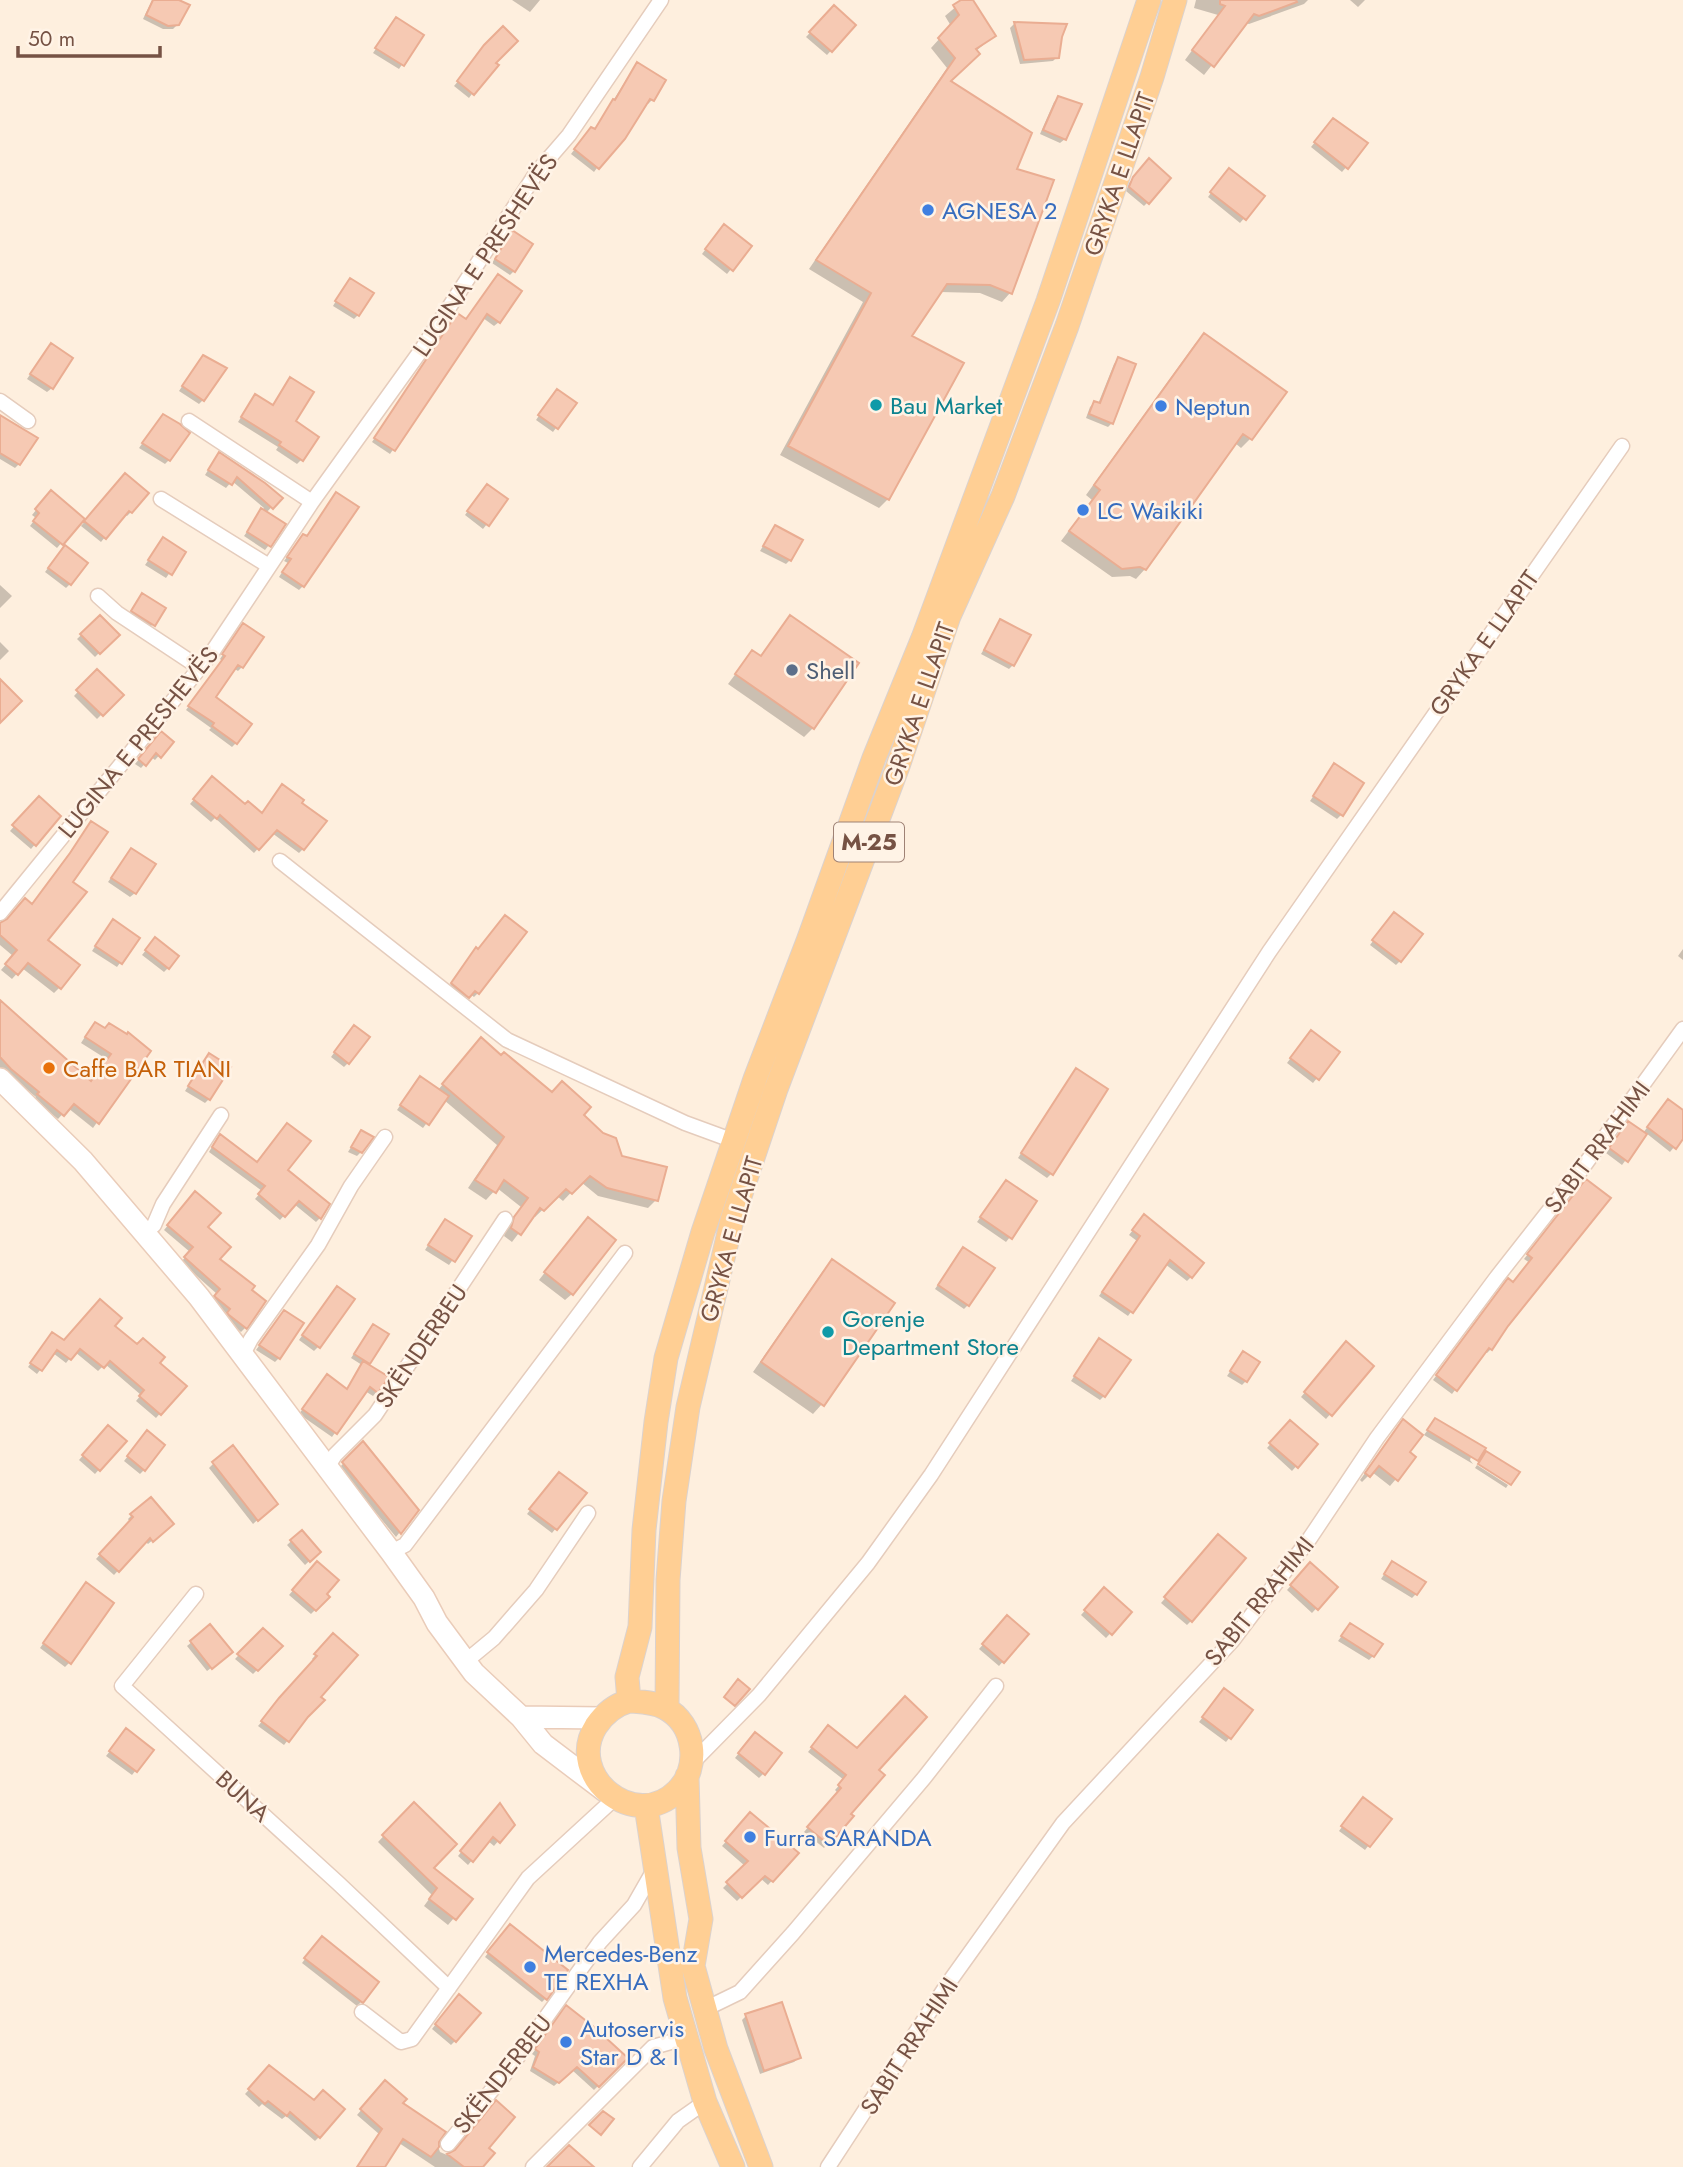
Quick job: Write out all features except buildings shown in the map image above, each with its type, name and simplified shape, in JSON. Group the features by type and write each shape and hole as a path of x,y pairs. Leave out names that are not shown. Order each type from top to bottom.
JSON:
{"main road":[{"name":"GRYKA E LLAPIT","path":"629,1700 628,1677 640,1626 644,1530 666,1358 703,1232 755,1079 1048,301 1149,0"},
{"name":"GRYKA E LLAPIT","path":"667,1709 668,1580 674,1501 688,1408 732,1220 776,1089 898,766 949,616 1003,496 1067,326 1152,77 1175,0"},
{"path":"4,1090 83,1161 144,1233 243,1354 292,1423 328,1466 391,1552 465,1662 496,1696 521,1717 543,1744 615,1798 634,1805 646,1806 672,1796 689,1770"},
{"path":"615,1798 603,1789 594,1776 589,1746 593,1731 602,1718 629,1700 667,1709 685,1727 693,1749 689,1770 689,1848 701,1919 693,1966 703,2010 761,2167"},
{"path":"521,1717 602,1718"},
{"path":"646,1806 675,1998 705,2102 733,2167"}],"street":[{"name":"LUGINA E PRESHEVËS","path":"0,913 200,668 312,502 422,349 537,172 569,135 656,3"},
{"path":"0,401 28,421"},
{"path":"189,421 312,502"},
{"name":"GRYKA E LLAPIT","path":"689,1770 759,1695 869,1563 931,1475 1269,952 1622,446"},
{"path":"161,499 269,566"},
{"path":"98,596 117,613 200,668"},
{"name":"GRYKA E LLAPIT","path":"280,861 507,1040 673,1118 734,1141"},
{"name":"SABIT RRAHIMI","path":"828,2167 947,1985 1063,1823 1231,1641 1310,1538 1377,1438 1497,1276 1581,1170 1683,1029"},
{"path":"144,1233 154,1225 163,1204 221,1115"},
{"path":"243,1354 318,1245 351,1186 385,1136"},
{"name":"SKËNDERBEU","path":"328,1466 389,1396 505,1219"},
{"path":"391,1552 405,1545 625,1252"},
{"path":"465,1662 494,1638 536,1590 588,1513"},
{"name":"BUNA","path":"196,1594 122,1686 338,1883 449,1989"},
{"path":"703,2010 740,1992 924,1778 996,1686"},
{"path":"362,2012 401,2042 412,2039 528,1878 615,1798"},
{"name":"SKËNDERBEU","path":"448,2144 509,2068 600,1942 634,1905 654,1870"},
{"path":"533,2167 653,2047 685,2038"},
{"path":"640,2167 678,2121 705,2102"}],"place":[{"name":"AGNESA 2","path":"928,210"},
{"name":"Bau Market","path":"876,405"},
{"name":"Neptun","path":"1161,406"},
{"name":"LC Waikiki","path":"1083,510"},
{"name":"Shell","path":"792,670"},
{"name":"Caffe BAR TIANI","path":"49,1068"},
{"name":"Gorenje Department Store","path":"828,1332"},
{"name":"Furra SARANDA","path":"750,1837"},
{"name":"Mercedes-Benz TE REXHA","path":"530,1967"},
{"name":"Autoservis Star D & I","path":"566,2042"}]}
